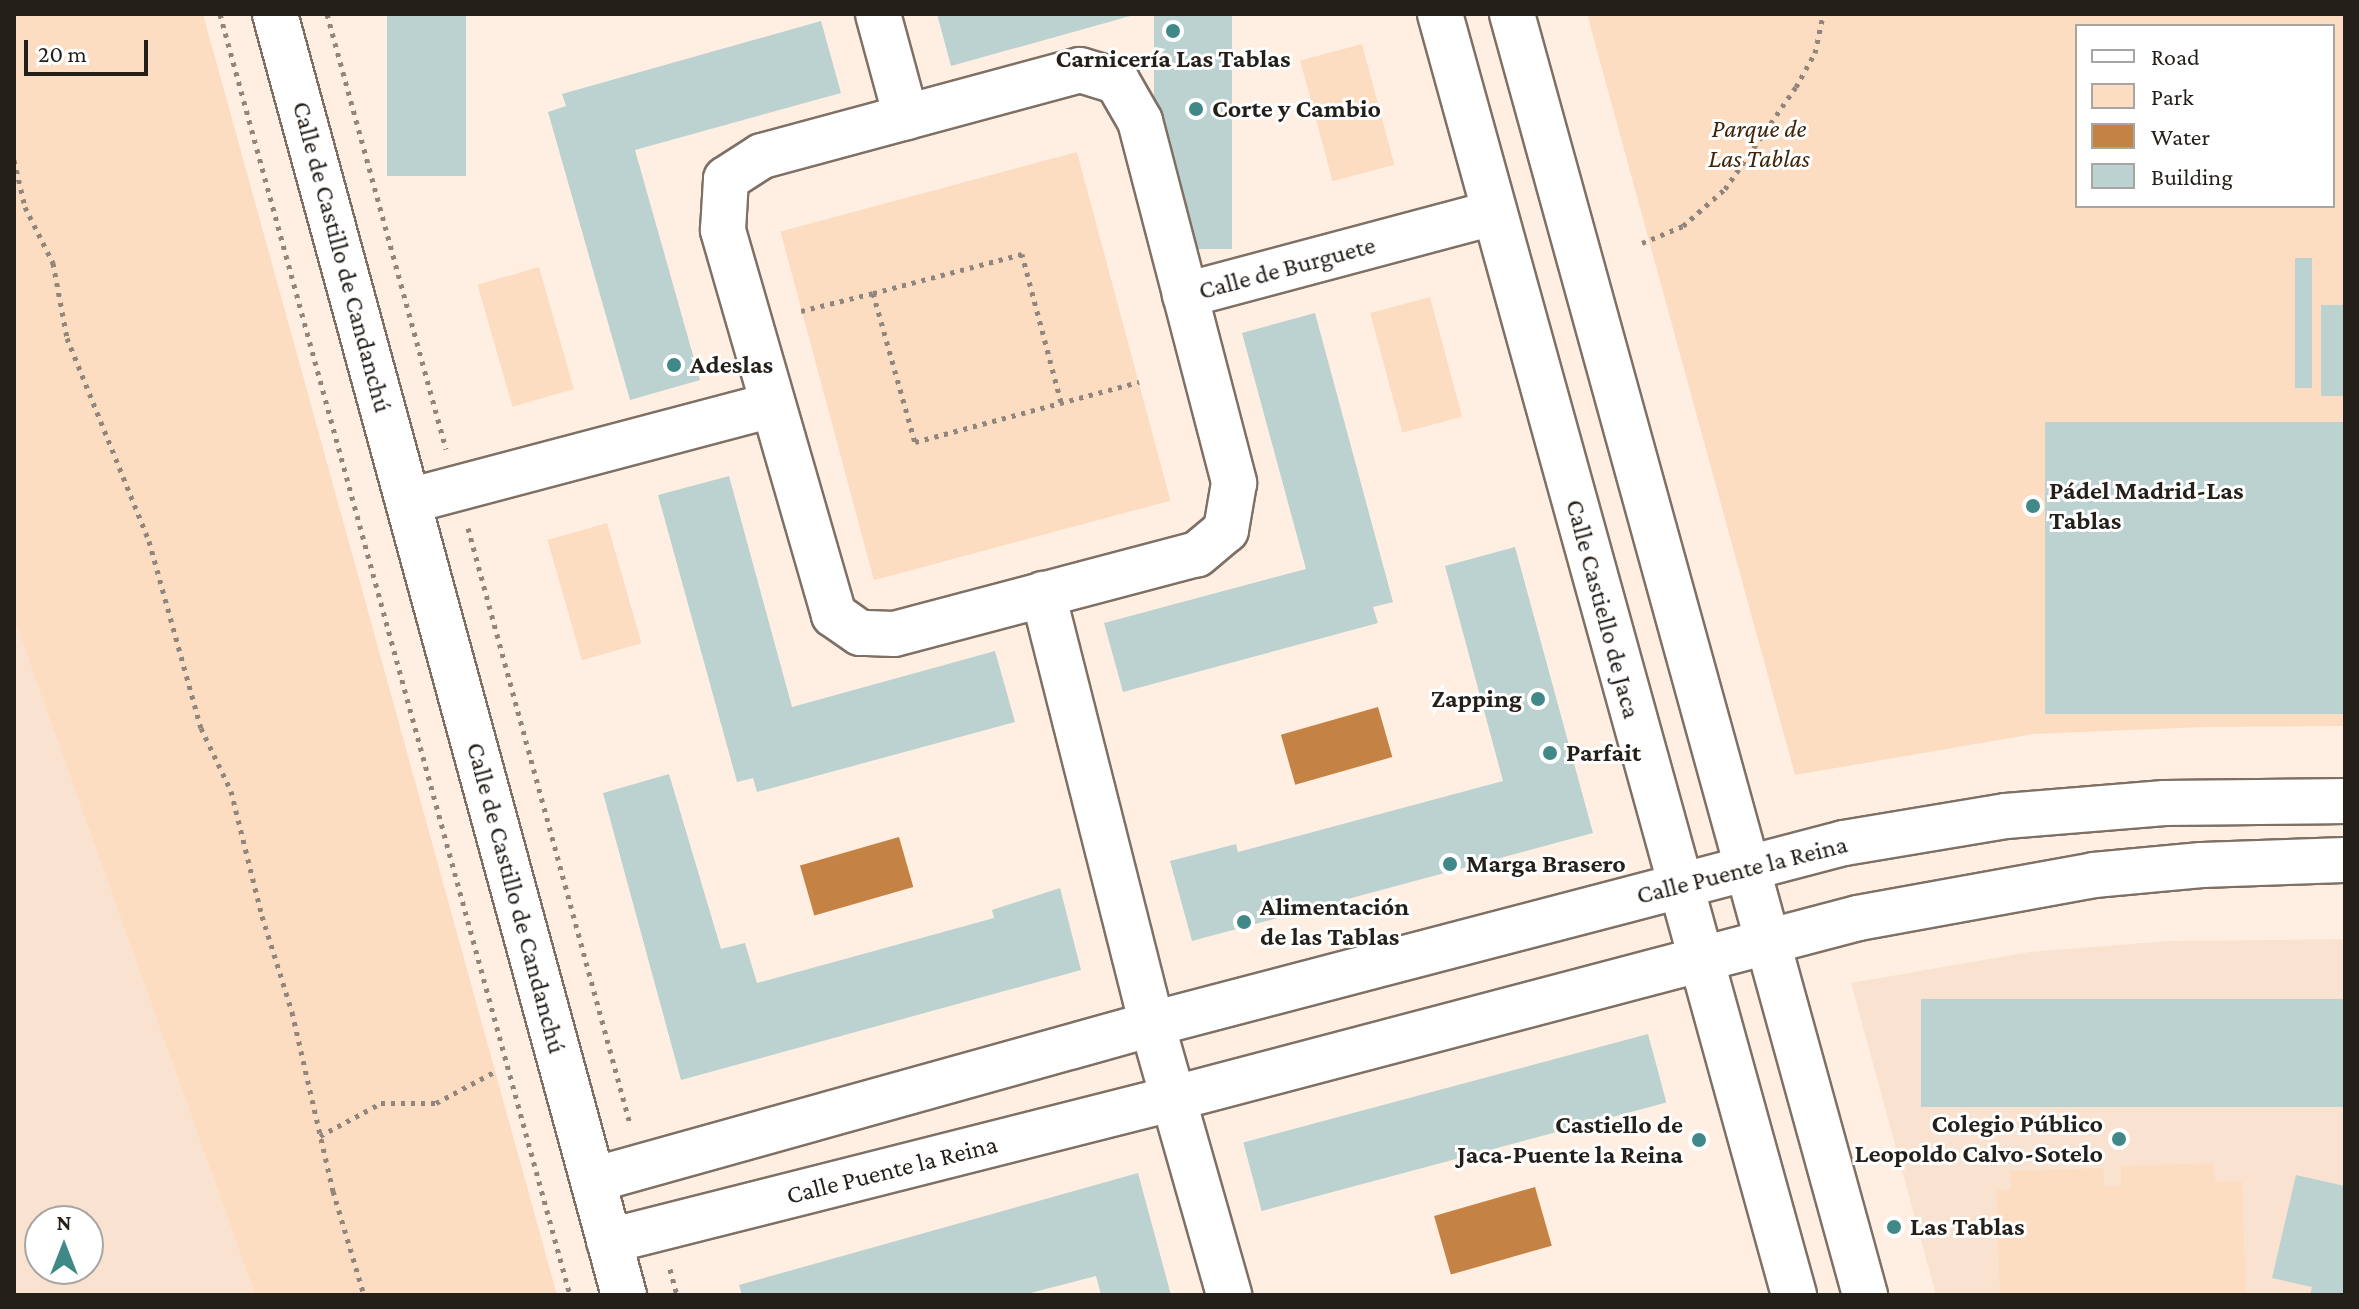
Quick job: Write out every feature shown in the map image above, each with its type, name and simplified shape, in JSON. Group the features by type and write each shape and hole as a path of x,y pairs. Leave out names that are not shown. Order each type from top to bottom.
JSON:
{"street":[{"name":"Calle de Castillo de Candanchú","path":"275,14 624,1295"},
{"path":"878,14 906,117"},
{"name":"Calle Castiello de Jaca","path":"1440,14 1698,958 1794,1295"},
{"path":"1512,14 1865,1295"},
{"name":"Calle de Burguete","path":"773,405 723,230 726,179 762,156 1080,70 1117,81 1140,121 1185,295 1493,213"},
{"path":"409,501 773,405 834,615 860,633 894,634 1197,554 1226,530 1234,483 1185,295"},
{"path":"1043,594 1152,1024 1229,1295"},
{"name":"Calle Puente la Reina","path":"593,1180 1152,1024 1844,843 2006,816 2164,803 2345,801"},
{"name":"Calle Puente la Reina","path":"609,1241 1175,1098 1858,918 2094,875 2202,865 2345,860"}],"path":[{"path":"220,14 570,1295"},
{"path":"327,14 449,459"},
{"path":"1642,243 1683,226 1725,189 1770,128 1815,53 1823,14"},
{"path":"14,160 25,207 53,263 67,338 149,541 201,728 231,791 262,916 292,1012 320,1136 364,1295"},
{"path":"801,311 1022,254 1061,402"},
{"path":"873,293 915,442 1139,382"},
{"path":"468,528 632,1131"},
{"path":"320,1136 381,1103 436,1103 496,1071"},
{"path":"669,1267 677,1295"}],"shaded area":[{"path":"14,619 255,1295 14,1295"},
{"name":"Colegio Público Leopoldo Calvo-Sotelo","path":"2345,939 2345,1295 1936,1295 1851,983 2029,952 2168,941"}],"green space":[{"path":"14,14 203,14 557,1295 255,1295 14,619"},
{"name":"Pádel Madrid-Las Tablas","path":"1587,14 2345,14 2345,726 2203,727 2034,734 1795,775"},
{"path":"1362,44 1394,165 1333,181 1300,61"},
{"path":"1077,152 1170,501 874,580 780,231"},
{"path":"539,267 574,389 512,407 477,285"},
{"path":"1430,297 1462,417 1402,433 1370,313"},
{"path":"607,523 641,643 582,660 547,540"},
{"path":"2213,1163 2215,1182 2242,1181 2246,1295 2000,1295 1996,1190 2011,1190 2010,1171 2103,1168 2104,1186 2121,1186 2121,1166"}],"water":[{"path":"1378,707 1392,757 1295,785 1281,735"},
{"path":"899,837 913,887 814,915 800,865"},
{"path":"1535,1187 1552,1246 1451,1275 1434,1216"}],"building":[{"path":"387,14 466,14 466,176 387,176"},
{"path":"937,14 1134,14 1134,15 951,66"},
{"path":"1154,14 1232,14 1232,249 1154,249"},
{"path":"821,21 841,93 635,150 700,380 630,400 548,112 566,106 562,94"},
{"path":"2295,258 2312,258 2312,388 2295,388"},
{"path":"2321,305 2345,305 2345,396 2321,396"},
{"path":"1315,313 1393,602 1373,607 1378,623 1123,692 1104,623 1306,569 1242,333"},
{"path":"2045,422 2345,422 2345,714 2045,714"},
{"path":"729,476 792,707 995,651 1015,722 757,792 753,778 737,782 658,495"},
{"path":"1515,547 1593,833 1192,941 1170,861 1236,844 1238,852 1503,781 1445,566"},
{"path":"669,774 721,949 745,943 757,983 994,918 992,910 1060,888 1081,970 681,1080 603,793"},
{"path":"1921,999 2345,999 2345,1107 1921,1107"},
{"path":"1648,1034 1666,1103 1262,1211 1243,1142"},
{"path":"1138,1173 1171,1295 1101,1295 1096,1276 1023,1295 742,1295 739,1285"},
{"path":"2296,1175 2345,1186 2345,1295 2310,1295 2312,1287 2272,1278"}],"place":[{"name":"Carnicería Las Tablas","path":"1173,31"},
{"name":"Corte y Cambio","path":"1196,109"},
{"name":"Adeslas","path":"674,365"},
{"name":"Pádel Madrid-Las Tablas","path":"2033,506"},
{"name":"Zapping","path":"1538,699"},
{"name":"Parfait","path":"1550,753"},
{"name":"Marga Brasero","path":"1450,864"},
{"name":"Alimentación de las Tablas","path":"1244,922"},
{"name":"Colegio Público Leopoldo Calvo-Sotelo","path":"2119,1139"},
{"name":"Castiello de Jaca-Puente la Reina","path":"1699,1140"},
{"name":"Las Tablas","path":"1894,1227"}],"park label":[{"name":"Parque de Las Tablas","path":"1759,144"}]}
